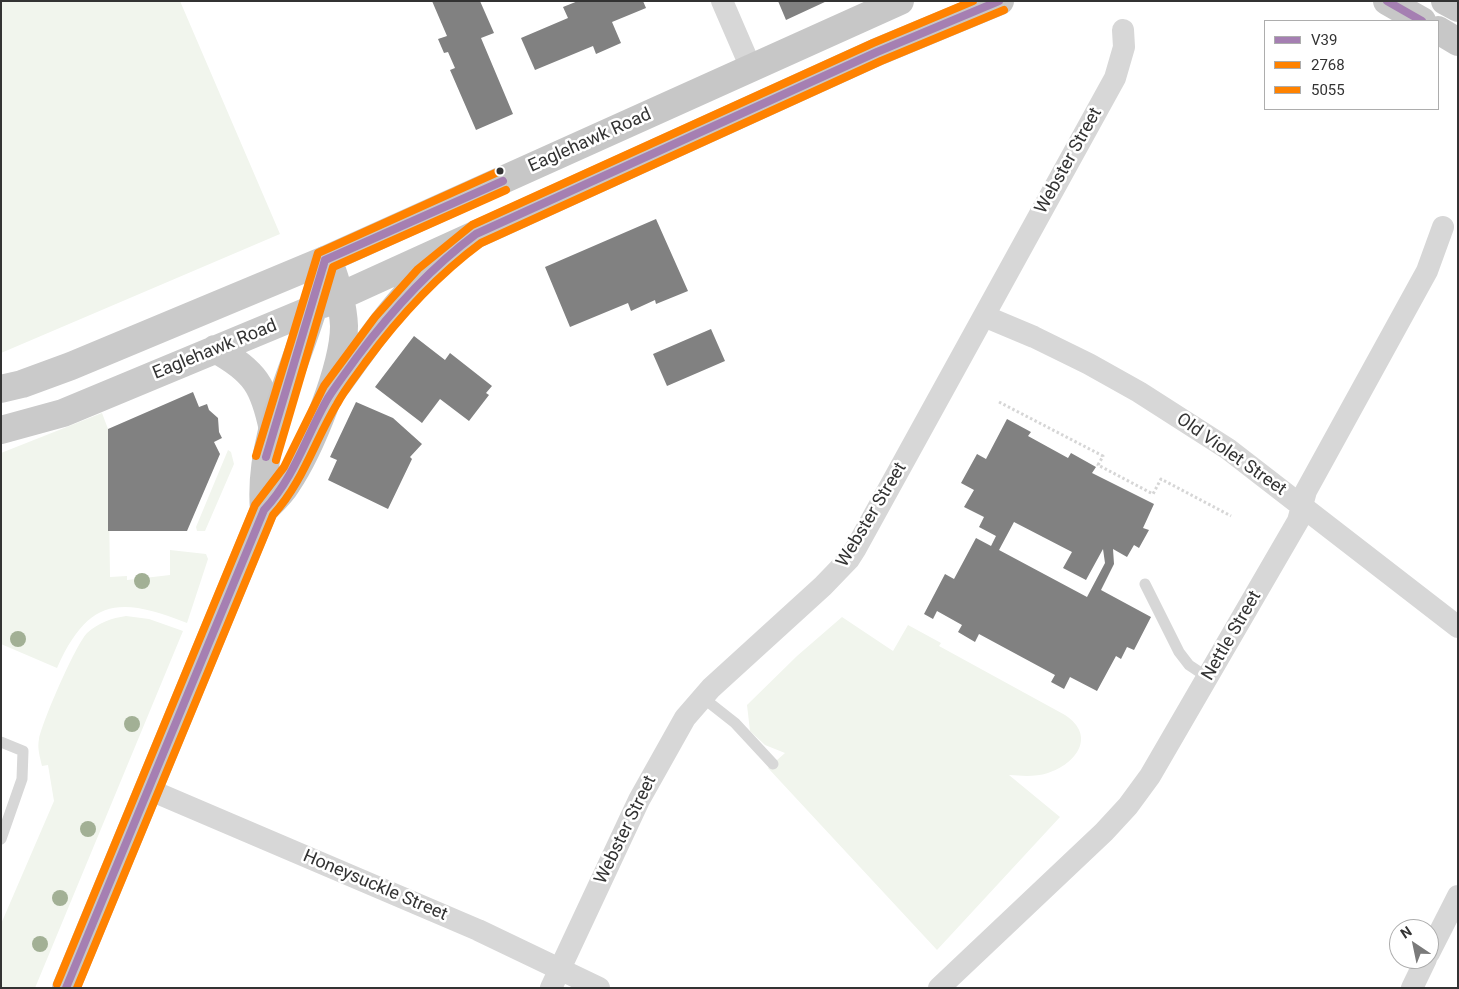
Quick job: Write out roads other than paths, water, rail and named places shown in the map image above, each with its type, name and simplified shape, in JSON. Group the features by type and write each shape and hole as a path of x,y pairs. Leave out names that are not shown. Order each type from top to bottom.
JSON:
{"highway":[{"name":"Eaglehawk Road","path":"327,259 900,1"},
{"name":"Eaglehawk Road","path":"313,308 877,52 1000,1"},
{"path":"1387,1 1420,20"},
{"path":"1445,1 1458,8"},
{"path":"1439,31 1458,42"},
{"path":"751,68 766,102"},
{"path":"326,401 411,288 450,253 476,234"},
{"path":"66,988 150,790 264,510 286,486 296,470 326,401 341,354 344,327 340,296 327,259"},
{"path":"264,510 263,477 273,430 327,259"}],"main road":[{"name":"Eaglehawk Road","path":"1,389 22,384 71,366 327,259"},
{"name":"Eaglehawk Road","path":"1,430 57,415 313,308"},
{"path":"215,349 245,368 254,377 265,397 273,430"}],"street":[{"path":"722,1 751,68"},
{"name":"Webster Street","path":"555,978 646,786 685,718 702,697 823,586 849,559 1114,78 1121,62 1124,30"},
{"name":"Nettle Street","path":"939,988 1104,832 1128,806 1150,776 1298,521 1306,491 1427,271 1443,227"},
{"name":"Old Violet Street","path":"984,316 1057,348 1139,392 1241,459 1458,627"},
{"name":"Honeysuckle Street","path":"150,790 469,926 555,978 599,988"},
{"path":"1439,933 1458,896"},
{"path":"1412,988 1421,969"}],"lane":[{"path":"1144,584 1179,652 1188,665 1208,678"},
{"path":"702,697 736,723 773,764"},
{"path":"1,742 23,751 22,779 1,839"}]}
